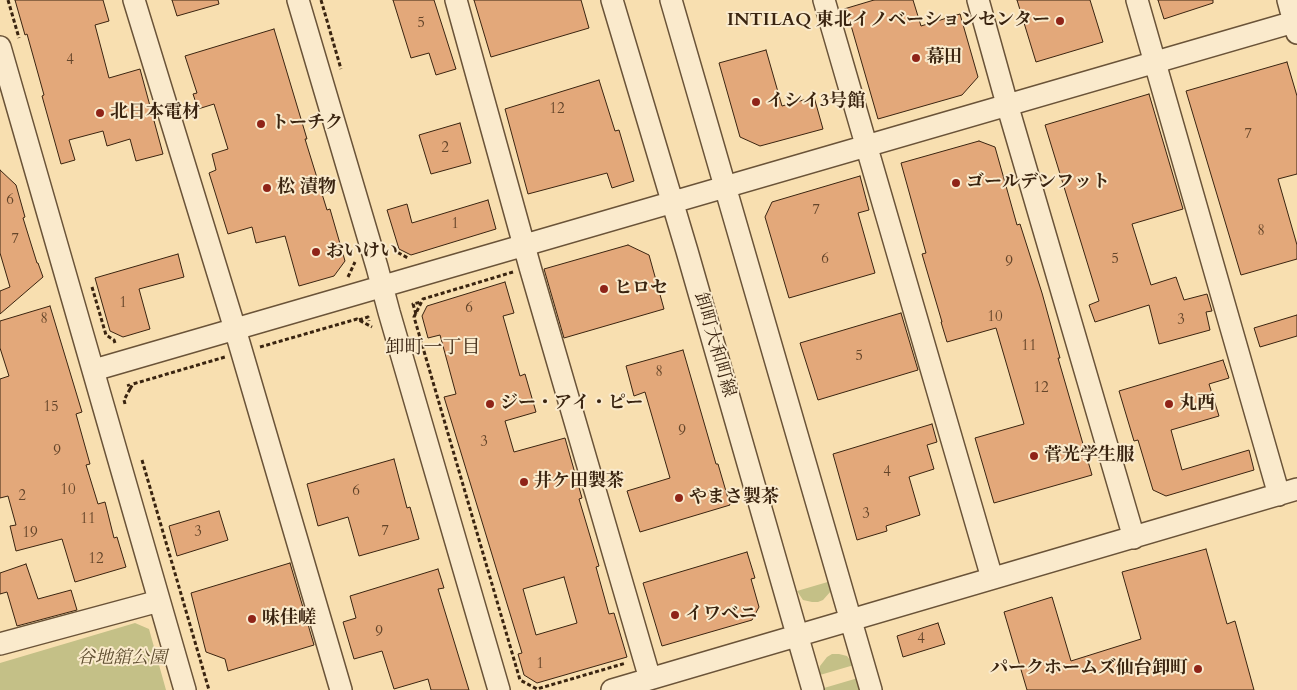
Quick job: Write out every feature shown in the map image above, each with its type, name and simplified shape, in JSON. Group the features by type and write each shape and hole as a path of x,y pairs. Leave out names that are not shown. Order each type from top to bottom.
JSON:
{"street":[{"path":"134,0 235,329 341,690"},
{"path":"298,0 499,690"},
{"path":"456,0 524,245 650,679"},
{"name":"卸町大和町線","path":"612,0 813,690"},
{"path":"671,0 871,690"},
{"path":"824,0 992,578"},
{"path":"978,0 1134,538"},
{"path":"620,689 797,635 1288,492 1137,0"},
{"path":"94,370 1007,104 1296,25 1288,0"},
{"path":"0,47 5,83 94,370 185,690"},
{"path":"0,643 159,601"}],"path":[{"path":"321,0 343,74"},
{"path":"392,242 400,261"},
{"path":"397,252 408,258"},
{"path":"346,279 355,263 352,253"},
{"path":"353,266 356,274"},
{"path":"519,270 423,299 414,317 520,680 538,689 634,660"},
{"path":"416,314 413,304 422,302"},
{"path":"259,348 357,319 368,318"},
{"path":"360,320 374,328"},
{"path":"127,410 124,400 133,384 232,355"},
{"path":"128,384 130,389"},
{"path":"141,456 209,690"}],"green space":[{"path":"831,581 831,591 823,600 818,602 803,600 797,591"},
{"name":"谷地舘公園","path":"135,623 149,629 166,690 0,690 0,663"},
{"path":"832,654 847,656 854,665 820,675 820,666"},
{"path":"858,678 862,690 824,690 824,688"}],"building":[{"path":"15,0 103,0 109,21 95,25 109,78 140,69 163,154 136,161 130,139 107,146 103,131 69,140 75,160 61,164 27,34 25,35"},
{"path":"172,0 218,0 219,4 177,16"},
{"path":"393,0 434,0 456,69 436,75 429,53 411,58"},
{"path":"474,0 581,0 589,28 491,57"},
{"name":"幕田","path":"874,0 913,0 921,26 960,14 978,77 962,95 878,119 850,22 848,23 844,9"},
{"name":"INTILAQ 東北イノベーションセンター","path":"1017,0 1090,0 1103,42 1036,62"},
{"path":"1158,0 1213,0 1213,3 1164,19"},
{"path":"274,29 307,139 305,139 327,210 330,209 345,261 334,276 299,286 285,236 256,243 252,227 228,234 209,173 216,170 212,154 228,149 214,104 198,109 193,94 197,93 185,56"},
{"name":"イシイ3号館","path":"766,50 782,106 814,97 823,129 760,146 740,137 719,63"},
{"path":"1287,62 1297,96 1297,174 1278,179 1297,245 1297,259 1241,275 1186,91"},
{"path":"599,80 615,131 619,130 634,181 612,188 607,173 528,194 505,109"},
{"path":"1149,94 1183,209 1132,224 1151,285 1176,277 1184,300 1207,294 1212,311 1206,312 1210,330 1159,344 1149,305 1095,322 1089,305 1099,301 1045,125"},
{"path":"460,123 471,163 431,174 419,135"},
{"path":"979,141 995,147 1017,225 1020,224 1042,293 1060,358 1058,358 1092,475 994,503 975,438 1024,424 996,328 947,342 922,254 926,253 901,163"},
{"path":"0,170 16,185 25,217 23,218 43,277 0,314 0,291 10,287 0,253"},
{"path":"860,176 869,210 858,213 875,273 789,298 765,217 772,202"},
{"path":"488,200 496,229 411,255 399,249 387,210 407,204 412,223"},
{"name":"ヒロセ","path":"628,245 649,255 664,309 564,338 544,269"},
{"path":"178,254 184,277 139,289 150,329 123,337 110,331 95,278"},
{"path":"505,282 514,313 503,316 520,376 525,374 536,412 505,421 514,452 565,438 582,498 579,499 599,566 596,567 609,614 614,613 627,657 537,683 524,675 518,654 522,653 444,397 456,394 440,335 428,338 422,316 427,306","holes":["564,577 577,623 536,635 523,589"]},
{"path":"50,306 82,412 76,414 90,464 86,465 98,504 105,502 114,538 117,537 126,567 75,582 62,539 16,551 10,526 16,525 8,496 0,498 0,379 9,376 0,348 0,321"},
{"path":"901,313 918,370 818,400 800,343"},
{"path":"1297,315 1297,336 1260,347 1254,328"},
{"path":"683,350 716,464 718,464 730,505 640,532 627,491 670,478 645,392 634,396 626,366"},
{"path":"1223,360 1229,378 1209,384 1219,416 1171,430 1182,470 1249,450 1254,470 1166,496 1153,490 1138,440 1134,441 1119,391"},
{"path":"932,424 937,442 927,445 934,469 909,477 920,515 886,526 887,531 857,540 833,454"},
{"path":"394,459 407,508 410,507 419,539 359,556 348,517 318,526 307,484"},
{"path":"219,511 228,540 177,556 169,526"},
{"path":"1206,549 1227,624 1235,621 1254,690 1027,690 1004,612 1052,597 1071,661 1141,639 1122,572"},
{"name":"イワベニ","path":"747,552 755,578 751,579 759,607 752,620 662,646 643,583"},
{"name":"味佳嵯","path":"290,563 314,645 228,671 225,659 206,652 191,593"},
{"path":"26,564 38,599 71,590 77,610 17,626 7,592 0,594 0,573"},
{"path":"438,569 444,588 438,589 469,690 431,690 428,679 394,689 382,651 354,659 343,622 356,618 350,596"},
{"path":"938,623 945,644 903,657 897,636"}],"place":[{"name":"INTILAQ 東北イノベーションセンター","path":"1060,21"},
{"name":"幕田","path":"916,58"},
{"name":"イシイ3号館","path":"756,102"},
{"name":"北日本電材","path":"100,113"},
{"name":"トーチク","path":"261,124"},
{"name":"ゴールデンフット","path":"956,183"},
{"name":"松 漬物","path":"267,188"},
{"name":"おいけい","path":"316,252"},
{"name":"ヒロセ","path":"604,289"},
{"name":"ジー・アイ・ピー","path":"490,404"},
{"name":"丸西","path":"1169,404"},
{"name":"菅光学生服","path":"1034,456"},
{"name":"井ケ田製茶","path":"524,482"},
{"name":"やまさ製茶","path":"679,498"},
{"name":"イワベニ","path":"675,615"},
{"name":"味佳嵯","path":"252,619"},
{"name":"パークホームズ仙台卸町","path":"1198,669"}],"district":[{"name":"卸町一丁目","path":"433,349"}]}
